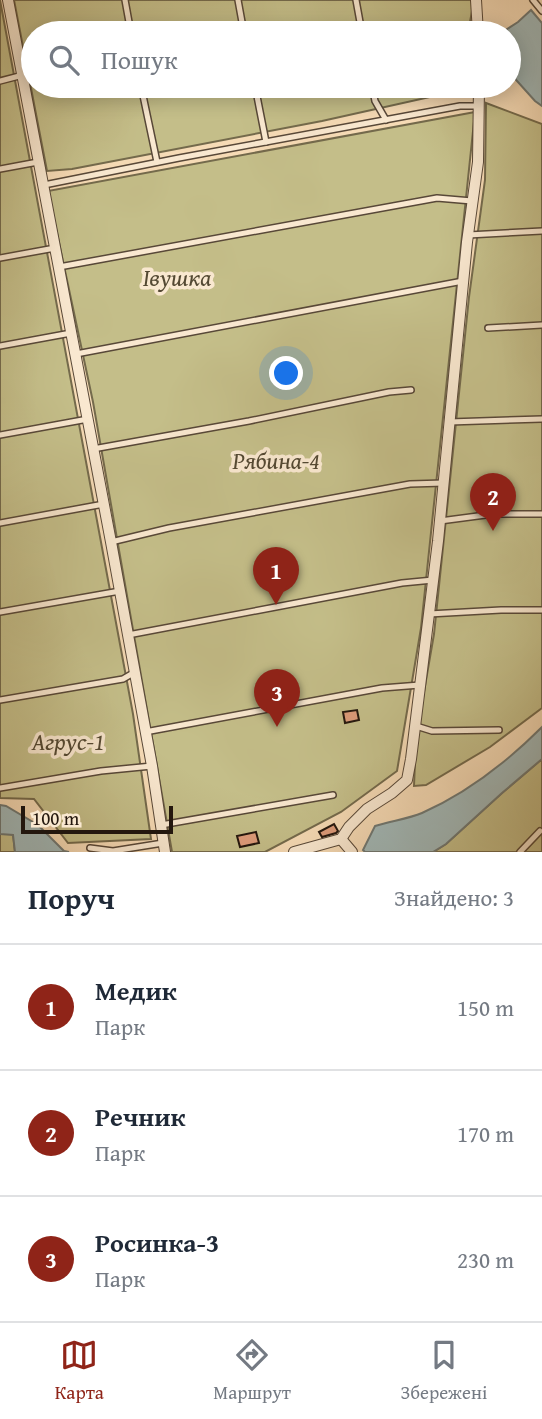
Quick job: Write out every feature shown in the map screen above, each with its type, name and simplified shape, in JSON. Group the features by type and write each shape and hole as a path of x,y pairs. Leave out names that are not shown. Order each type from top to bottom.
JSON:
{"street":[{"path":"8,0 21,65"},
{"path":"476,0 477,21"},
{"path":"27,98 152,766 164,847"},
{"path":"294,852 341,839 368,809 407,780 416,726 440,521 463,281 478,162 479,98"},
{"path":"341,839 352,852"}],"lane":[{"path":"125,0 129,21"},
{"path":"238,0 242,21"},
{"path":"356,0 360,21"},
{"path":"533,0 542,11"},
{"path":"0,81 21,76"},
{"path":"144,98 157,162"},
{"path":"257,98 266,142"},
{"path":"374,98 386,120"},
{"path":"44,185 460,106 479,106"},
{"path":"0,169 39,162"},
{"path":"59,267 437,198 472,201"},
{"path":"468,234 542,231"},
{"path":"0,258 56,248"},
{"path":"76,354 463,281"},
{"path":"488,328 542,325"},
{"path":"0,346 71,332"},
{"path":"93,449 411,390"},
{"path":"0,435 88,419"},
{"path":"449,422 542,419"},
{"path":"111,542 169,528 410,484 444,483"},
{"path":"0,523 104,504"},
{"path":"440,521 493,514 542,514"},
{"path":"128,635 402,583 433,580"},
{"path":"0,612 120,591"},
{"path":"429,614 542,610"},
{"path":"0,700 123,679 135,673"},
{"path":"145,732 382,688 420,685"},
{"path":"416,726 432,732 499,730"},
{"path":"0,788 101,771 152,766"},
{"path":"161,825 333,795"},
{"path":"520,852 540,831"},
{"path":"90,848 113,851 164,847"}],"green space":[{"name":"Агрус-1","path":"0,0 133,714 151,839 68,843 34,799 0,798"},
{"path":"14,0 474,0 470,21 21,21 21,36"},
{"path":"33,98 426,98 322,121 72,169 47,171"},
{"path":"486,103 542,124 542,708 490,747 426,785 414,786 416,738 434,634 469,297 485,180"},
{"path":"475,112 421,628 397,771 341,812 265,852 172,852 93,402 48,191"},
{"path":"542,759 542,852 433,852 446,844"},
{"path":"0,834 13,834 15,852 0,852"}],"water":[{"path":"531,10 542,23 542,106 521,85 519,21"},
{"path":"542,727 542,759 446,844 433,852 363,850 375,826 417,815 455,796 501,764"},
{"path":"0,805 38,825 64,851 69,852 15,852 13,835 0,834"}],"building":[{"path":"357,710 359,720 345,723 343,712"},
{"path":"334,824 338,831 322,837 319,832"},
{"path":"256,832 259,843 240,847 237,836"}],"place":[{"name":"Речник","path":"493,531"},
{"name":"Медик","path":"276,605"},
{"name":"Росинка-3","path":"277,727"}],"park label":[{"name":"Івушка","path":"177,277"},
{"name":"Рябина-4","path":"276,460"}]}
